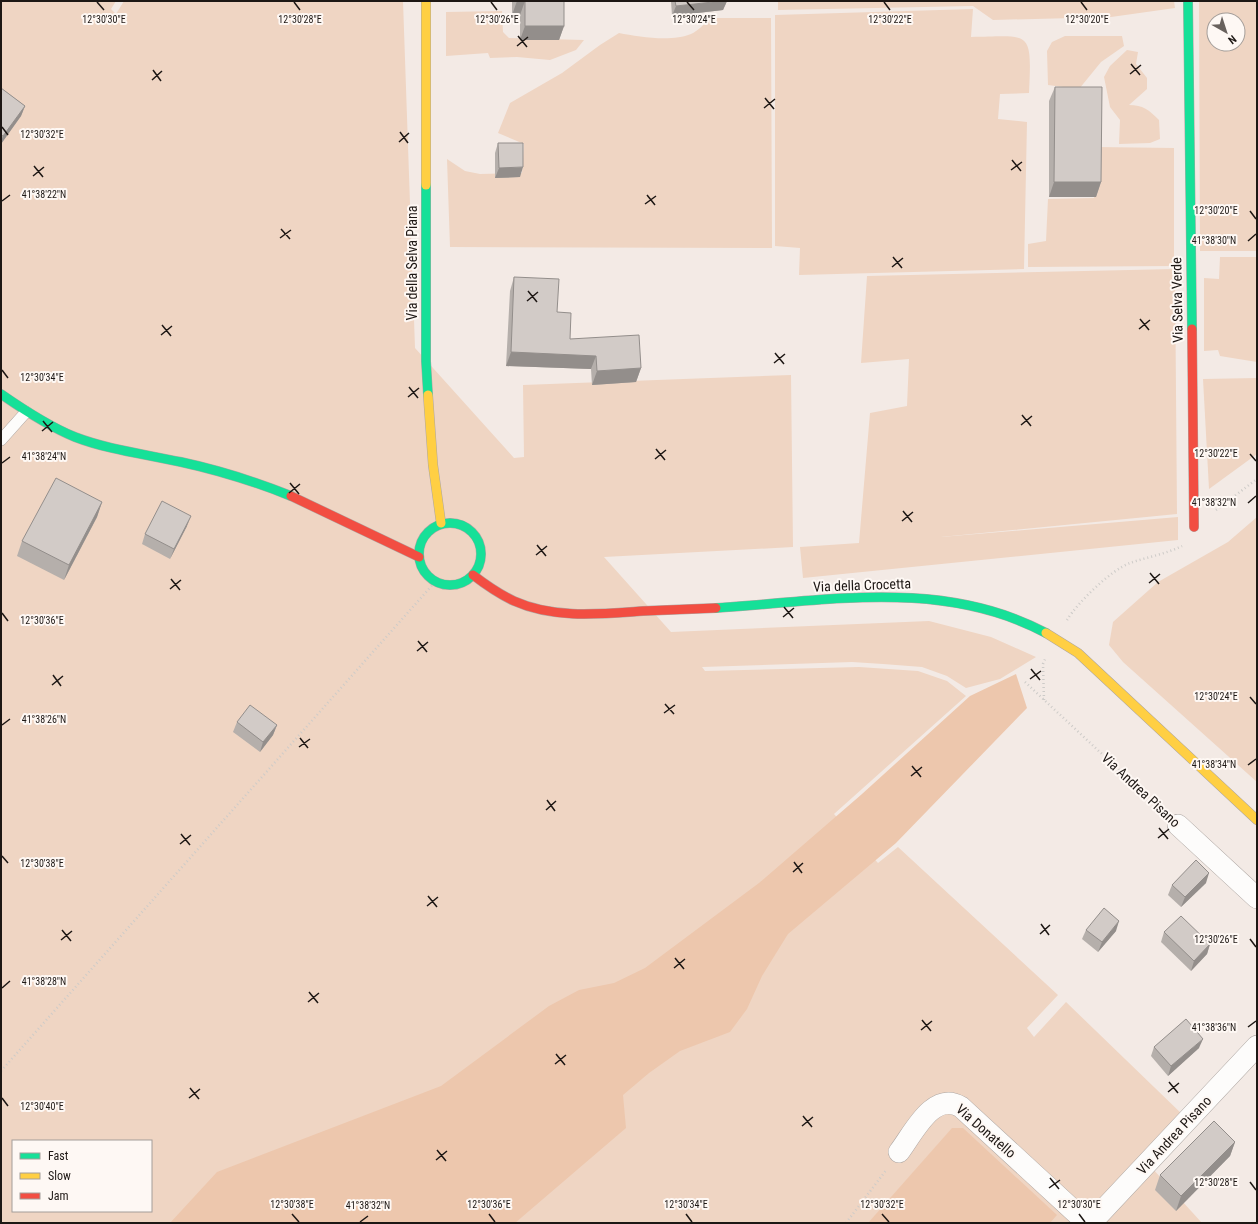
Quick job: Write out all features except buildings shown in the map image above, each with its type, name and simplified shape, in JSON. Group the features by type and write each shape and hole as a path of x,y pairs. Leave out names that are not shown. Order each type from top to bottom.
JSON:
{"street":[{"name":"Via della Selva Piana","path":"426,1 426,361 433,465 441,523"},
{"name":"Via Selva Verde","path":"1188,1 1194,527"},
{"path":"1,394 26,412 68,434 102,446 182,462 259,484 291,496 419,557"},
{"path":"451,522 462,524 470,529 477,537 481,547 479,567 473,576 465,582 455,585 444,585 435,582 421,567 419,546 424,536 431,528 441,523 451,522"},
{"name":"Via della Crocetta","path":"473,576 497,594 510,600 524,606 556,613 584,614 725,607 870,597 921,598 968,606 999,614 1022,622 1056,638 1078,653 1257,820"},
{"name":"Via Andrea Pisano","path":"1178,825 1257,898"},
{"name":"Via Andrea Pisano","path":"1091,1223 1257,1046"},
{"name":"Via Donatello","path":"899,1152 928,1112 936,1106 946,1102 954,1103 966,1112 1087,1223"}],"lane":[{"path":"1,440 26,412"}],"path":[{"path":"1044,700 1043,664 1056,638 1072,612 1108,576 1130,563 1182,546 1192,536 1194,527 1257,479"},
{"path":"1,1071 435,582"},
{"name":"Via Andrea Pisano","path":"1025,682 1178,825"},
{"path":"846,1223 899,1152"}],"shaded area":[{"path":"1,1 116,1 111,9 116,14 124,1 403,1 415,348 514,458 524,457 523,385 791,375 793,547 604,557 671,632 929,621 991,637 1036,657 1000,679 966,688 947,676 922,667 852,662 702,667 705,671 859,667 918,671 947,681 966,696 834,814 878,863 898,847 1058,995 1027,1028 1034,1037 1066,1002 1184,1116 1142,1157 1202,1223 1,1223"},
{"path":"778,1 1174,1 1175,8 1111,17 993,20 973,6 778,10"},
{"path":"1199,1 1257,1 1257,251 1200,251"},
{"path":"973,9 971,37 1017,37 1024,41 1028,47 1030,57 1029,93 1000,94 998,119 1027,122 1024,269 799,275 800,248 775,246 775,15"},
{"path":"502,11 503,32 509,38 584,40 576,50 550,60 517,57 490,58 488,53 446,56 446,12"},
{"path":"710,18 771,18 772,248 450,247 447,159 465,171 480,174 522,173 524,144 498,133 510,103 562,73 619,33 655,38 675,38 691,34"},
{"path":"1065,36 1122,36 1124,46 1101,62 1079,89 1048,85 1047,51 1052,42"},
{"path":"1127,50 1138,52 1136,64 1147,78 1147,89 1129,105 1146,109 1159,120 1160,139 1150,143 1119,144 1120,120 1110,107 1104,77 1110,66"},
{"path":"1096,147 1174,148 1174,266 1028,267 1028,244 1046,241 1048,199 1094,198"},
{"path":"1220,257 1257,257 1257,362 1220,356 1218,350 1204,351 1204,278 1219,279"},
{"path":"1175,269 1177,514 941,537 1178,517 1178,540 803,578 800,547 859,543 870,413 907,406 909,359 861,363 867,276"},
{"path":"1257,378 1257,454 1209,489 1203,379"},
{"path":"1257,517 1257,782 1123,662 1109,645 1113,622 1158,582 1228,542"},
{"path":"1016,674 1027,708 896,843 788,934 762,976 747,1009 730,1032 680,1051 649,1073 623,1095 626,1128 515,1223 170,1223 217,1172 441,1086 549,1006 579,990 614,983 645,968 759,883 862,794 970,696"},
{"path":"952,1128 963,1128 1057,1215 1050,1223 868,1223"}],"traffic: fast":[{"path":"1188,1 1192,329"},
{"path":"426,185 426,361 428,395"},
{"path":"1,394 27,412 75,437 114,449 209,469 251,481 291,496"},
{"path":"444,523 456,523 472,532 479,542 481,554 479,566 472,576 456,585 444,585 433,580 424,571 419,560 419,548 424,537 433,528 444,523"},
{"path":"716,608 842,598 884,597 926,599 967,605 1007,616 1046,633"}],"traffic: slow":[{"path":"426,1 426,185"},
{"path":"428,395 433,465 441,523"},
{"path":"1046,633 1078,653 1257,820"}],"traffic: jam":[{"path":"1192,329 1194,527"},
{"path":"291,496 419,557"},
{"path":"473,575 514,601 545,611 594,614 716,608"}]}
